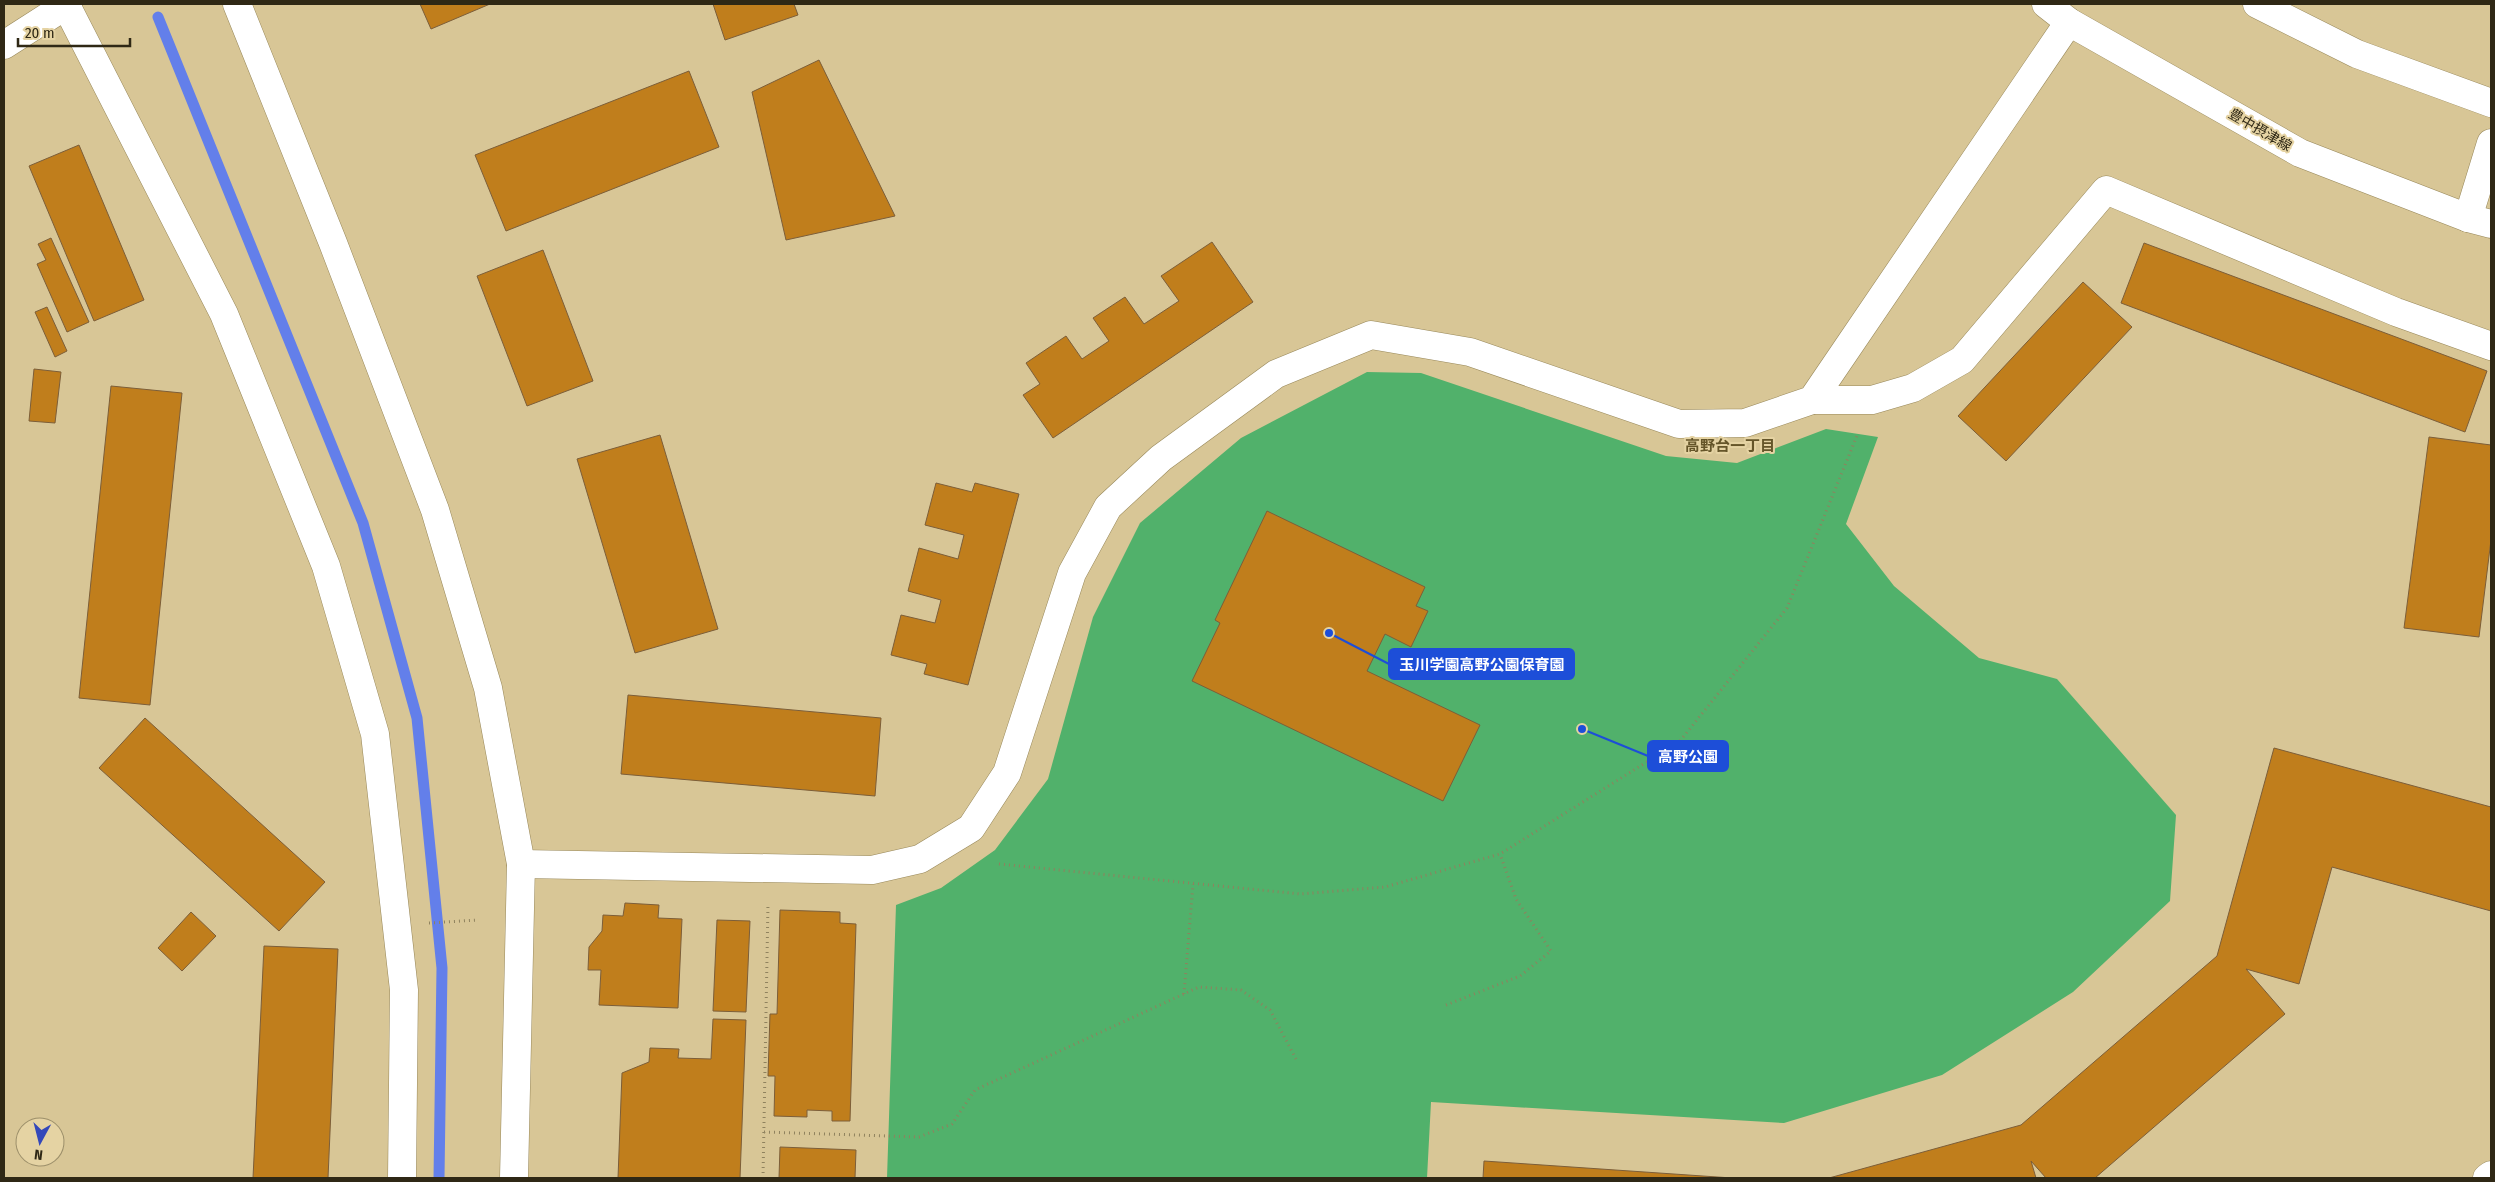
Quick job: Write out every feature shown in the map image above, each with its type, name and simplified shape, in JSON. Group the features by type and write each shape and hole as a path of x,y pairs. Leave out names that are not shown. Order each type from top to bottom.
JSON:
{"street":[{"path":"236,4 333,243 435,510 488,688 521,864 514,1178"},
{"name":"豊中摂津線","path":"2046,4 2069,22 2300,153 2480,221"},
{"path":"2257,4 2358,54 2491,103"},
{"path":"4,45 67,5 224,314 326,566 375,734 404,990 402,1178"},
{"path":"1812,400 2069,22"},
{"path":"2480,221 2491,143"},
{"path":"521,864 872,870 920,859 971,828 1007,773 1072,573 1108,507 1161,458 1276,374 1371,335 1470,352 1679,424 1745,422 1812,400 1872,400 1913,388 1962,360 2106,190 2396,312 2491,346"},
{"path":"2487,1178 2491,1175"}],"path":[{"path":"999,864 1300,894 1385,886 1500,854 1680,741 1787,608 1872,400"},
{"path":"1446,1005 1520,976 1551,951 1516,899 1500,854"},
{"path":"1184,995 1193,884"},
{"path":"764,1178 768,902"},
{"path":"397,925 478,920"},
{"path":"764,1132 920,1137 952,1124 975,1090 1199,987 1241,990 1270,1010 1297,1061"}],"green space":[{"path":"1367,372 1421,373 1666,456 1737,463 1826,429 1878,437 1846,524 1894,586 1979,658 2057,679 2176,815 2170,901 2073,992 1942,1075 1784,1123 1431,1102 1427,1178 887,1178 896,905 941,888 995,850 1048,779 1093,617 1140,523 1241,438"}],"building":[{"path":"420,4 490,4 431,29"},
{"path":"713,4 794,4 798,15 725,40"},
{"path":"819,60 895,216 786,240 752,92"},
{"path":"689,71 719,147 506,231 475,155"},
{"path":"79,145 144,300 94,321 29,166"},
{"path":"51,238 89,322 67,332 37,264 46,260 38,244"},
{"path":"1212,242 1253,302 1053,438 1023,395 1040,384 1026,363 1066,336 1082,359 1109,341 1093,318 1125,297 1144,324 1179,301 1161,276"},
{"path":"2144,243 2487,371 2465,432 2121,303"},
{"path":"543,250 593,381 527,406 477,276"},
{"path":"2083,282 2132,327 2006,461 1958,416"},
{"path":"47,307 67,351 55,357 35,312"},
{"path":"34,369 61,372 55,423 29,421"},
{"path":"111,386 182,393 150,705 79,698"},
{"path":"660,435 718,629 635,653 577,459"},
{"path":"2429,437 2491,445 2491,540 2479,637 2404,628"},
{"path":"936,483 972,492 975,483 1019,494 968,685 924,674 927,664 891,655 901,615 935,623 941,600 908,591 919,548 958,559 964,535 925,525"},
{"path":"1267,511 1425,587 1416,606 1428,611 1411,647 1385,634 1367,671 1480,725 1443,801 1192,681 1220,623 1215,620"},
{"path":"628,695 881,718 875,796 621,774"},
{"path":"145,718 325,882 279,931 99,768"},
{"path":"2274,748 2491,807 2491,911 2332,867 2299,984 2246,969 2285,1014 2095,1178 2046,1178 2031,1161 2036,1178 1829,1178 2021,1125 2217,956"},
{"path":"625,903 659,905 658,918 682,919 678,1008 599,1005 601,970 588,970 589,947 602,931 603,915 623,916"},
{"path":"780,910 840,912 840,923 856,924 850,1121 832,1121 832,1111 807,1110 807,1117 774,1116 775,1076 768,1076 770,1014 777,1014"},
{"path":"191,912 216,936 182,971 158,948"},
{"path":"717,920 750,921 746,1012 713,1011"},
{"path":"264,946 338,949 328,1178 253,1178"},
{"path":"713,1019 746,1020 740,1178 618,1178 622,1073 649,1062 650,1048 679,1049 678,1058 711,1059"},
{"path":"780,1147 856,1150 855,1178 779,1178"},
{"path":"1484,1161 1732,1178 1483,1178"}],"waterway":[{"path":"158,17 363,523 417,718 442,968 439,1178"}],"place":[{"name":"玉川学園高野公園保育園","path":"1329,633"},
{"name":"高野公園","path":"1582,729"}],"district":[{"name":"高野台一丁目","path":"1730,446"}]}
